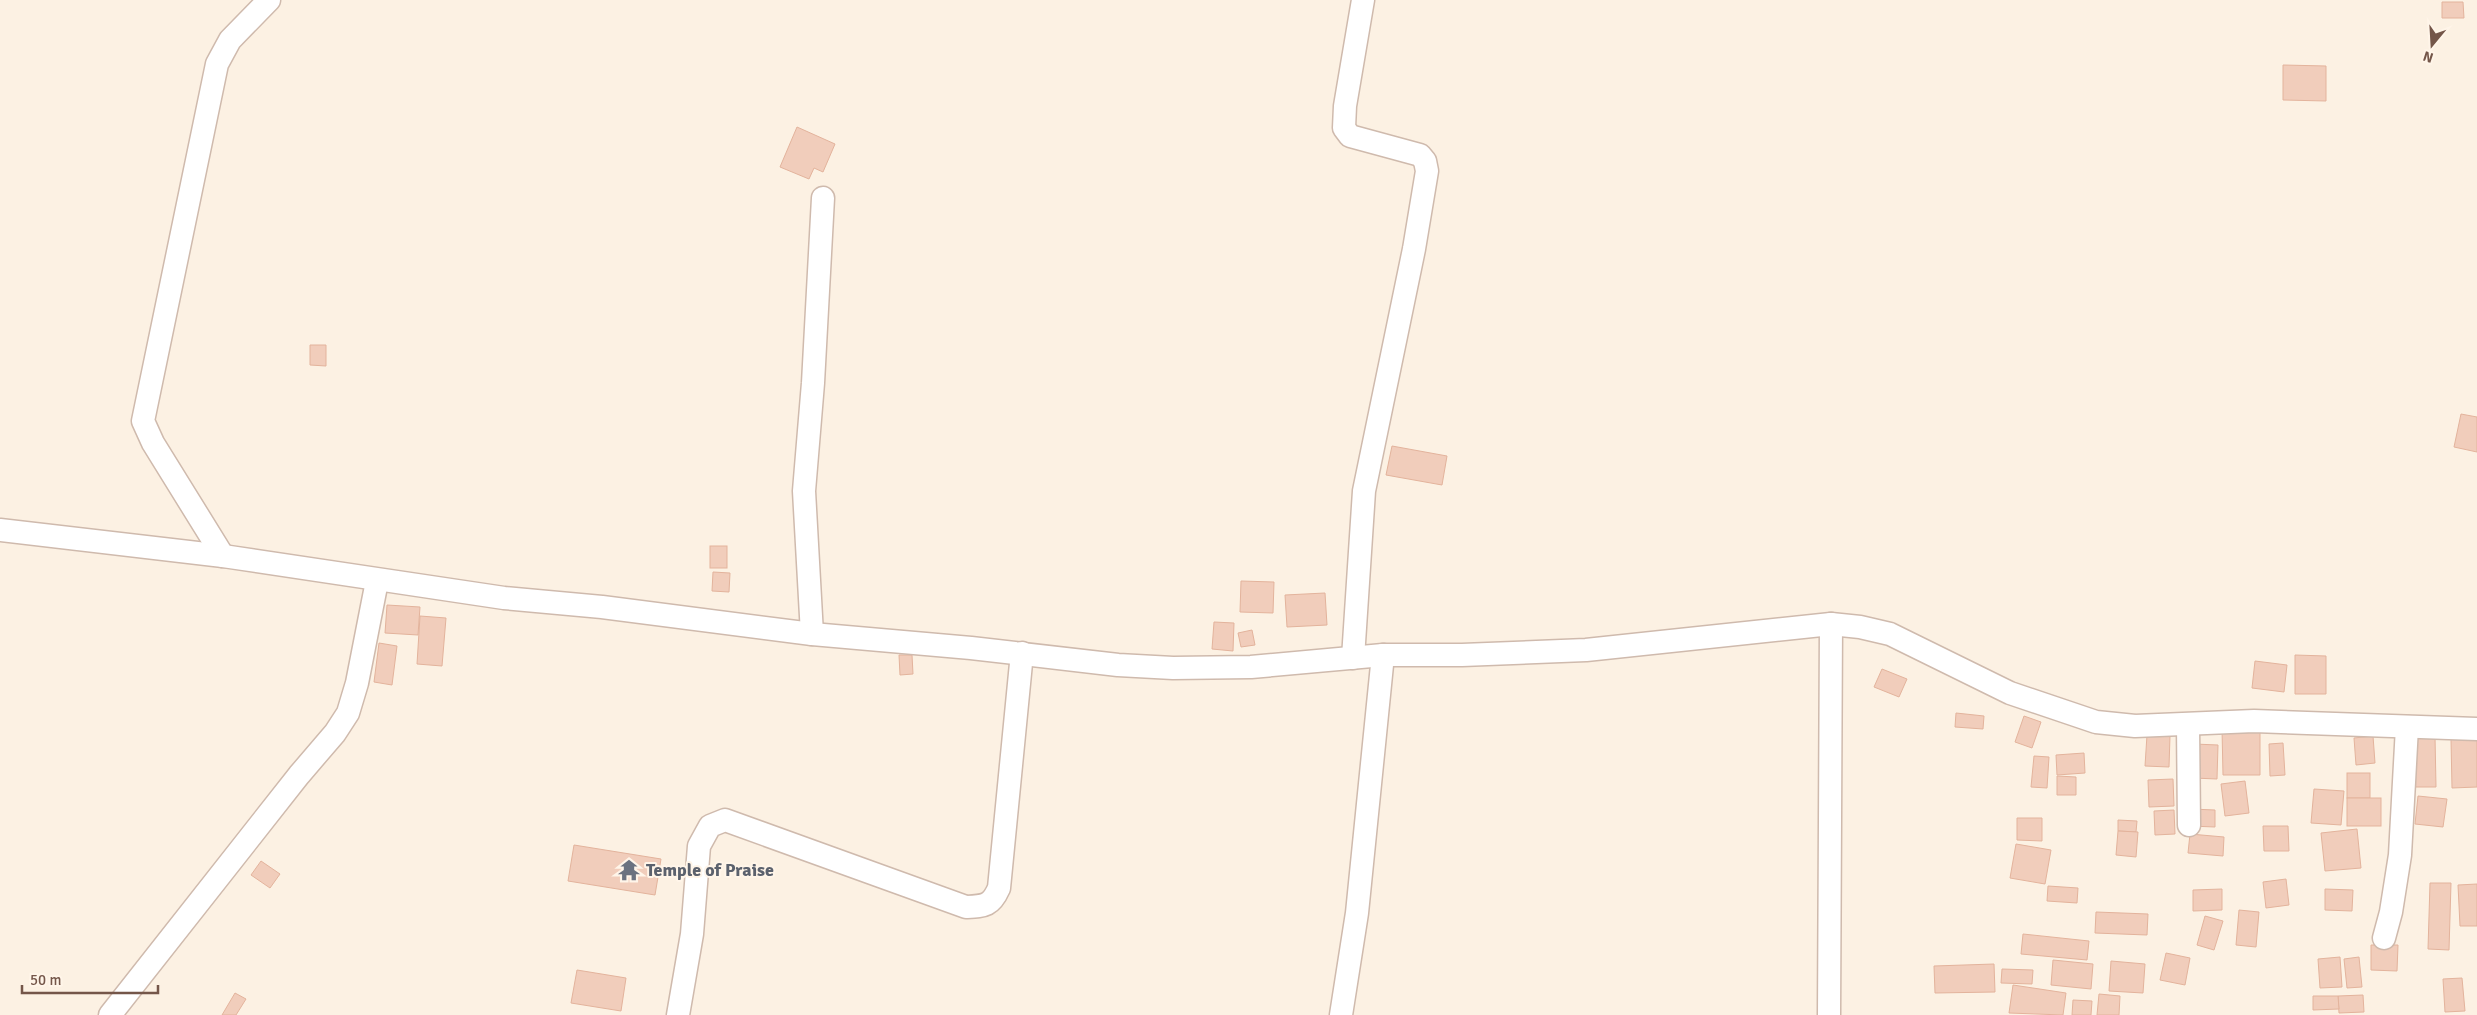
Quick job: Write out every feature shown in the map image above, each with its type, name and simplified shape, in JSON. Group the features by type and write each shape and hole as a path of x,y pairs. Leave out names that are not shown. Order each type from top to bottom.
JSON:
{"street":[{"path":"223,556 152,443 143,420 217,64 230,40 269,0"},
{"path":"1353,658 1364,491 1414,249 1427,171 1425,161 1420,155 1350,136 1344,128 1345,106 1363,0"},
{"path":"812,634 804,491 813,383 822,198"},
{"path":"0,530 223,556 377,581 812,634 1022,653 1118,665 1173,668 1251,667 1383,655 1462,655 1586,650 1831,624 1860,627 1890,634 2010,694 2096,722 2135,726 2254,721 2477,729"},
{"path":"110,1015 299,775 335,733 348,713 357,683 377,581"},
{"path":"1829,1015 1831,624"},
{"path":"678,1015 692,934 699,846 710,826 715,822 725,820 966,907 984,906 993,900 998,888 1022,653"},
{"path":"1341,1015 1357,913 1383,655"},
{"path":"2188,725 2189,824"},
{"path":"2384,938 2392,912 2400,855 2407,727"}],"building":[{"path":"2442,2 2463,2 2464,18 2442,18"},
{"path":"2283,65 2326,66 2326,101 2283,100"},
{"path":"797,127 835,144 823,172 814,168 809,179 780,167"},
{"path":"310,345 326,345 326,366 310,365"},
{"path":"2461,414 2477,417 2477,452 2454,447"},
{"path":"1392,446 1447,456 1442,485 1386,475"},
{"path":"710,546 727,546 727,568 710,568"},
{"path":"713,572 730,573 729,592 712,591"},
{"path":"1241,581 1274,582 1273,613 1240,612"},
{"path":"1325,593 1327,625 1287,627 1285,595"},
{"path":"387,605 420,607 418,635 385,633"},
{"path":"420,616 446,618 442,666 417,664"},
{"path":"1214,622 1234,623 1233,651 1212,649"},
{"path":"1252,630 1255,645 1241,647 1238,633"},
{"path":"379,643 397,646 392,685 374,682"},
{"path":"899,655 912,655 913,674 900,675"},
{"path":"2295,655 2326,656 2326,694 2295,694"},
{"path":"2255,661 2287,665 2284,692 2252,688"},
{"path":"1882,669 1907,679 1899,697 1874,687"},
{"path":"1956,713 1984,716 1983,729 1955,727"},
{"path":"2024,716 2041,722 2032,748 2015,742"},
{"path":"2222,729 2260,729 2260,775 2223,775"},
{"path":"2147,735 2170,736 2169,767 2145,766"},
{"path":"2373,736 2375,763 2356,765 2354,738"},
{"path":"2435,736 2436,787 2412,787 2411,737"},
{"path":"2451,739 2477,739 2477,787 2452,788"},
{"path":"2283,743 2285,775 2270,776 2269,744"},
{"path":"2194,744 2218,745 2217,779 2193,778"},
{"path":"2084,753 2085,773 2057,775 2056,755"},
{"path":"2034,756 2049,757 2047,788 2031,787"},
{"path":"2347,773 2370,773 2370,798 2347,798"},
{"path":"2057,776 2076,777 2076,795 2057,795"},
{"path":"2173,779 2174,806 2149,807 2148,780"},
{"path":"2245,781 2249,813 2225,816 2221,784"},
{"path":"2314,789 2344,791 2341,825 2311,823"},
{"path":"2418,796 2447,799 2443,827 2415,824"},
{"path":"2347,798 2381,798 2381,826 2347,826"},
{"path":"2191,809 2215,810 2215,827 2190,826"},
{"path":"2174,810 2175,834 2155,835 2154,811"},
{"path":"2017,818 2042,818 2042,841 2017,840"},
{"path":"2118,820 2137,821 2136,832 2118,831"},
{"path":"2263,826 2288,826 2289,851 2264,851"},
{"path":"2357,829 2361,868 2325,871 2321,833"},
{"path":"2118,831 2138,832 2136,857 2116,855"},
{"path":"2190,834 2224,837 2223,856 2188,853"},
{"path":"2016,844 2051,850 2045,884 2010,878"},
{"path":"574,845 661,859 655,895 568,881"},
{"path":"261,861 280,874 270,888 251,875"},
{"path":"2286,879 2289,905 2266,908 2263,882"},
{"path":"2430,883 2451,883 2449,950 2428,949"},
{"path":"2477,884 2477,926 2460,926 2458,885"},
{"path":"2048,886 2078,888 2077,903 2047,901"},
{"path":"2222,889 2222,910 2193,911 2193,890"},
{"path":"2325,889 2353,890 2352,911 2325,910"},
{"path":"2239,910 2259,912 2256,947 2236,945"},
{"path":"2096,912 2148,914 2147,935 2095,933"},
{"path":"2205,916 2223,921 2214,950 2197,945"},
{"path":"2023,934 2089,941 2087,960 2021,954"},
{"path":"2371,945 2398,945 2397,971 2371,970"},
{"path":"2166,953 2190,958 2185,985 2160,980"},
{"path":"2340,957 2342,987 2320,988 2318,959"},
{"path":"2359,957 2362,987 2347,988 2344,959"},
{"path":"2053,960 2093,964 2091,989 2051,985"},
{"path":"2111,961 2145,964 2143,993 2109,991"},
{"path":"1994,964 1995,992 1935,993 1934,966"},
{"path":"2002,969 2033,970 2032,984 2001,983"},
{"path":"577,970 626,978 621,1011 571,1003"},
{"path":"2462,978 2465,1011 2445,1012 2443,979"},
{"path":"2013,985 2066,993 2063,1015 2009,1013"},
{"path":"235,993 246,999 236,1015 222,1015"},
{"path":"2099,994 2120,996 2119,1015 2097,1015"},
{"path":"2363,995 2364,1012 2339,1013 2338,996"},
{"path":"2313,996 2338,996 2339,1009 2313,1010"},
{"path":"2073,1000 2092,1001 2091,1015 2072,1015"}],"place":[{"name":"Temple of Praise","path":"629,870"}]}
